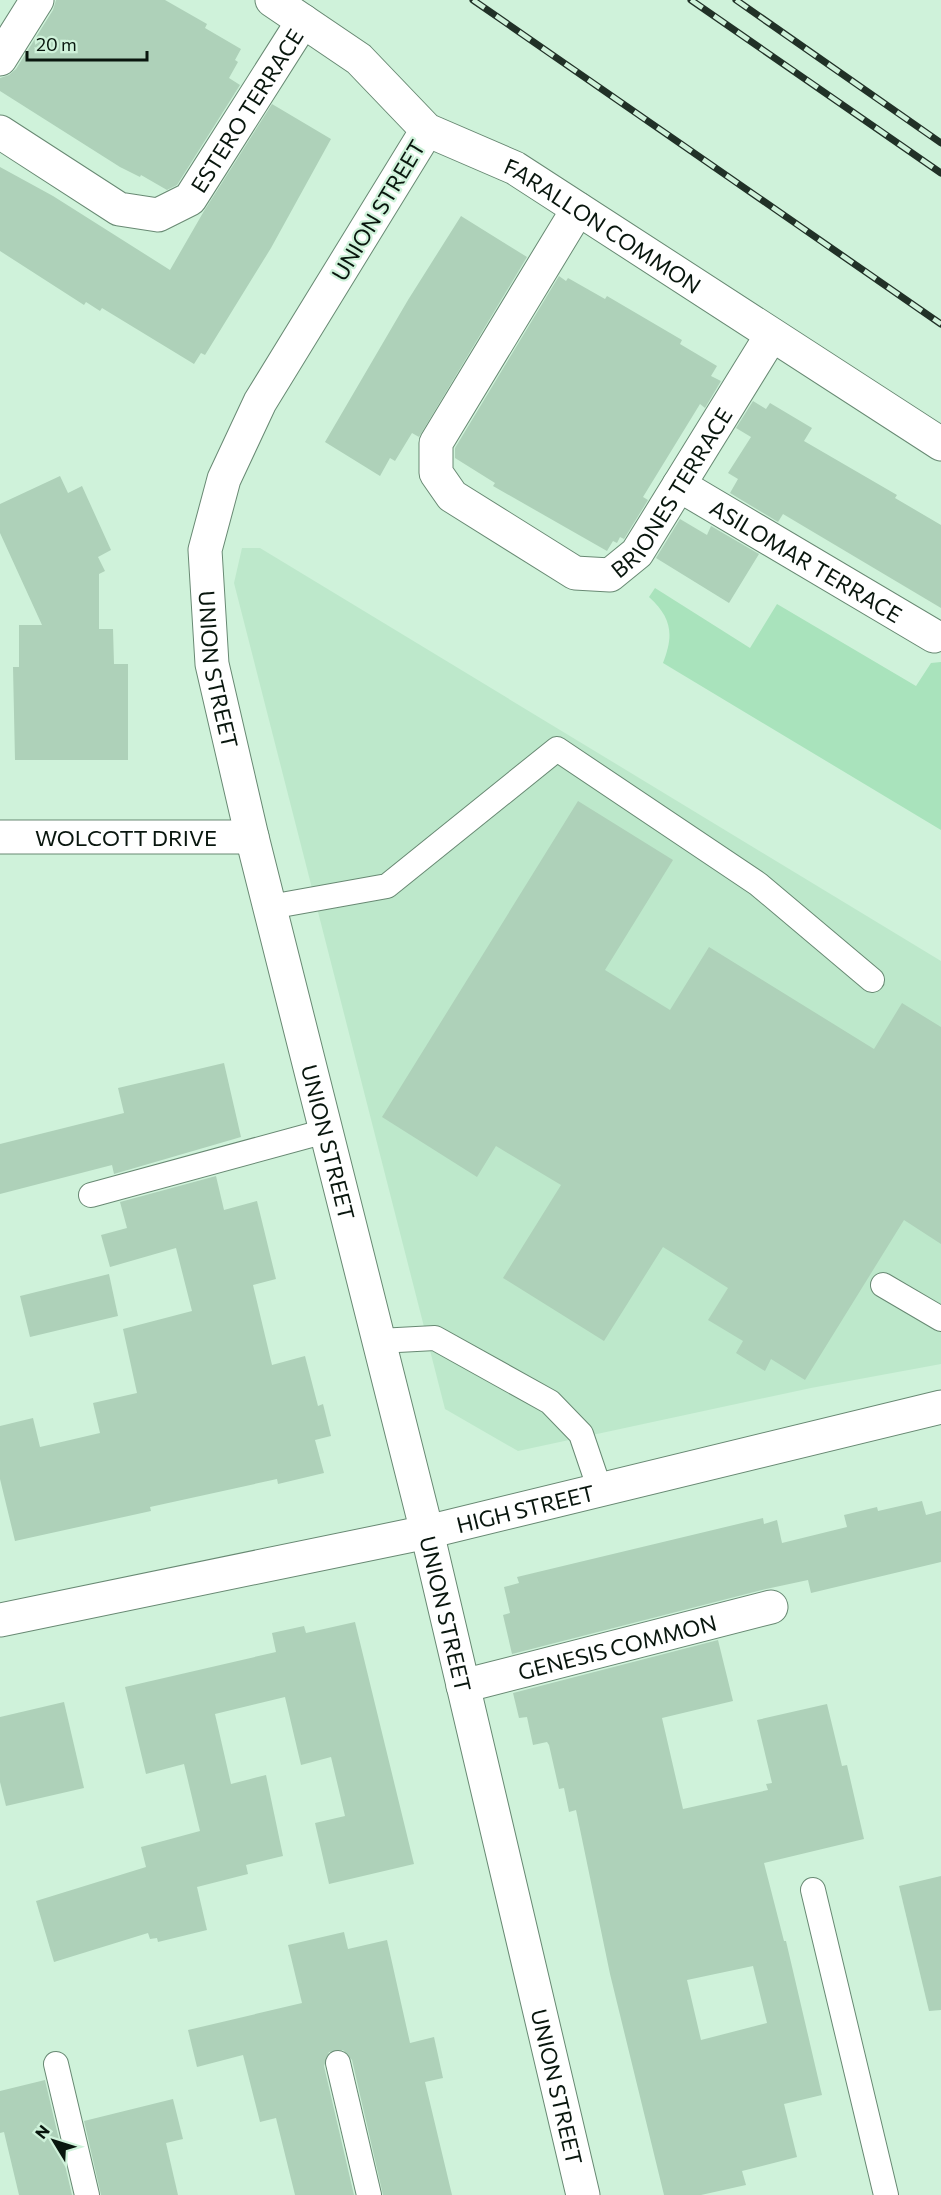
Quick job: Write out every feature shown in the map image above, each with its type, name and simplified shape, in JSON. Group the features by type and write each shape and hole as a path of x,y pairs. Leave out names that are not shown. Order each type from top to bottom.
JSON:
{"street":[{"path":"0,58 37,0"},
{"name":"FARALLON COMMON","path":"272,0 359,58 427,130 515,168 941,444"},
{"name":"ESTERO TERRACE","path":"0,132 119,209 158,215 190,199 303,21"},
{"name":"UNION STREET","path":"427,130 260,402 224,478 205,550 212,664 252,837 427,1532 583,2195"},
{"name":"BRIONES TERRACE","path":"578,209 436,443 436,473 452,496 575,573 610,575 637,553 771,336"},
{"name":"ASILOMAR TERRACE","path":"679,485 934,636"},
{"name":"WOLCOTT DRIVE","path":"0,837 252,837"},
{"name":"HIGH STREET","path":"0,1620 427,1532 941,1407"},
{"name":"GENESIS COMMON","path":"463,1686 771,1607"}],"lane":[{"path":"270,907 387,886 557,749 758,885 872,980"},
{"path":"91,1195 326,1131"},
{"path":"882,1285 941,1319"},
{"path":"379,1341 435,1338 550,1402 581,1434 600,1490"},
{"path":"813,1890 886,2195"},
{"path":"338,2063 369,2195"},
{"path":"56,2064 87,2195"}],"shaded area":[{"path":"242,548 260,548 941,961 941,1364 811,1388 518,1451 445,1409 234,583"},
{"path":"655,588 750,648 777,604 916,686 931,663 941,662 941,830 663,663 669,644 669,627 662,612 649,597"}],"building":[{"path":"56,0 165,0 207,24 205,28 241,49 235,60 238,62 229,78 240,85 177,185 167,190 141,175 140,177 120,167 0,91 0,78 16,69 53,10"},
{"path":"272,104 331,139 271,248 205,355 201,353 194,364 102,308 100,311 86,302 84,305 0,251 0,167 53,196 170,270 204,211"},
{"path":"461,216 527,257 419,437 412,433 395,461 390,458 380,476 325,442 408,300"},
{"path":"559,276 566,281 568,278 605,299 607,296 682,340 680,344 717,366 711,376 721,381 705,408 700,404 643,497 648,500 624,539 620,537 617,543 613,541 607,551 493,486 495,483 455,458 455,448"},
{"path":"753,401 766,409 770,403 812,428 804,441 897,495 895,498 941,525 941,608 783,514 778,522 730,493 738,479 728,473 751,437 736,428"},
{"path":"60,476 68,493 82,486 111,550 98,557 105,571 99,574 99,629 113,629 114,664 128,664 128,760 15,760 13,667 19,667 19,625 42,625 0,533 0,504"},
{"path":"680,519 707,535 711,526 759,554 729,603 656,558"},
{"path":"578,801 673,860 605,970 670,1010 709,947 874,1049 902,1003 941,1027 941,1244 904,1220 805,1380 771,1359 765,1371 736,1353 743,1341 708,1320 728,1288 663,1247 604,1341 503,1278 561,1185 496,1146 477,1177 382,1117"},
{"path":"224,1063 241,1137 114,1174 112,1165 0,1194 0,1144 124,1113 118,1088"},
{"path":"216,1176 224,1210 257,1201 276,1279 253,1285 272,1365 305,1356 318,1406 323,1404 331,1436 315,1440 324,1473 278,1484 277,1479 150,1507 151,1511 15,1541 0,1479 0,1426 33,1418 40,1447 100,1433 93,1403 137,1393 123,1329 192,1311 176,1248 110,1267 101,1235 127,1228 120,1202"},
{"path":"109,1274 118,1316 30,1337 20,1296"},
{"path":"922,1501 926,1515 941,1511 941,1562 811,1593 808,1580 766,1589 512,1654 503,1615 510,1613 504,1587 519,1583 517,1577 763,1518 764,1524 777,1520 782,1543 847,1527 844,1515 877,1507 878,1511"},
{"path":"355,1622 414,1864 329,1884 315,1823 345,1816 331,1757 301,1765 285,1697 215,1714 231,1784 266,1775 283,1856 246,1865 248,1874 197,1887 207,1930 158,1942 157,1938 150,1939 148,1933 54,1962 36,1901 146,1867 141,1847 200,1831 184,1764 146,1774 125,1687 276,1652 272,1633 304,1626 306,1633"},
{"path":"718,1640 733,1701 662,1718 683,1809 768,1790 766,1784 772,1783 757,1720 827,1704 842,1766 847,1765 864,1839 764,1863 784,1941 786,1941 822,2095 784,2104 797,2157 742,2171 746,2185 701,2195 664,2195 610,1974 576,1810 569,1812 564,1788 559,1789 549,1745 547,1742 533,1745 527,1717 519,1718 513,1693","holes":["753,1966 767,2023 701,2040 687,1980"]},
{"path":"64,1702 84,1788 6,1806 0,1782 0,1717"},
{"path":"941,1876 941,2010 929,2011 899,1886"},
{"path":"344,1932 348,1949 387,1940 410,2043 434,2037 443,2078 425,2082 452,2195 383,2195 352,2060 343,2050 329,2052 324,2066 354,2195 295,2195 276,2118 260,2122 243,2055 197,2067 188,2030 302,2003 288,1945"},
{"path":"45,2080 72,2195 19,2195 4,2132 0,2133 0,2091"},
{"path":"173,2099 183,2139 166,2143 178,2195 101,2195 84,2121"}],"railway":[{"path":"473,0 941,324"},
{"path":"691,0 941,173"},
{"path":"736,0 941,143"}]}
